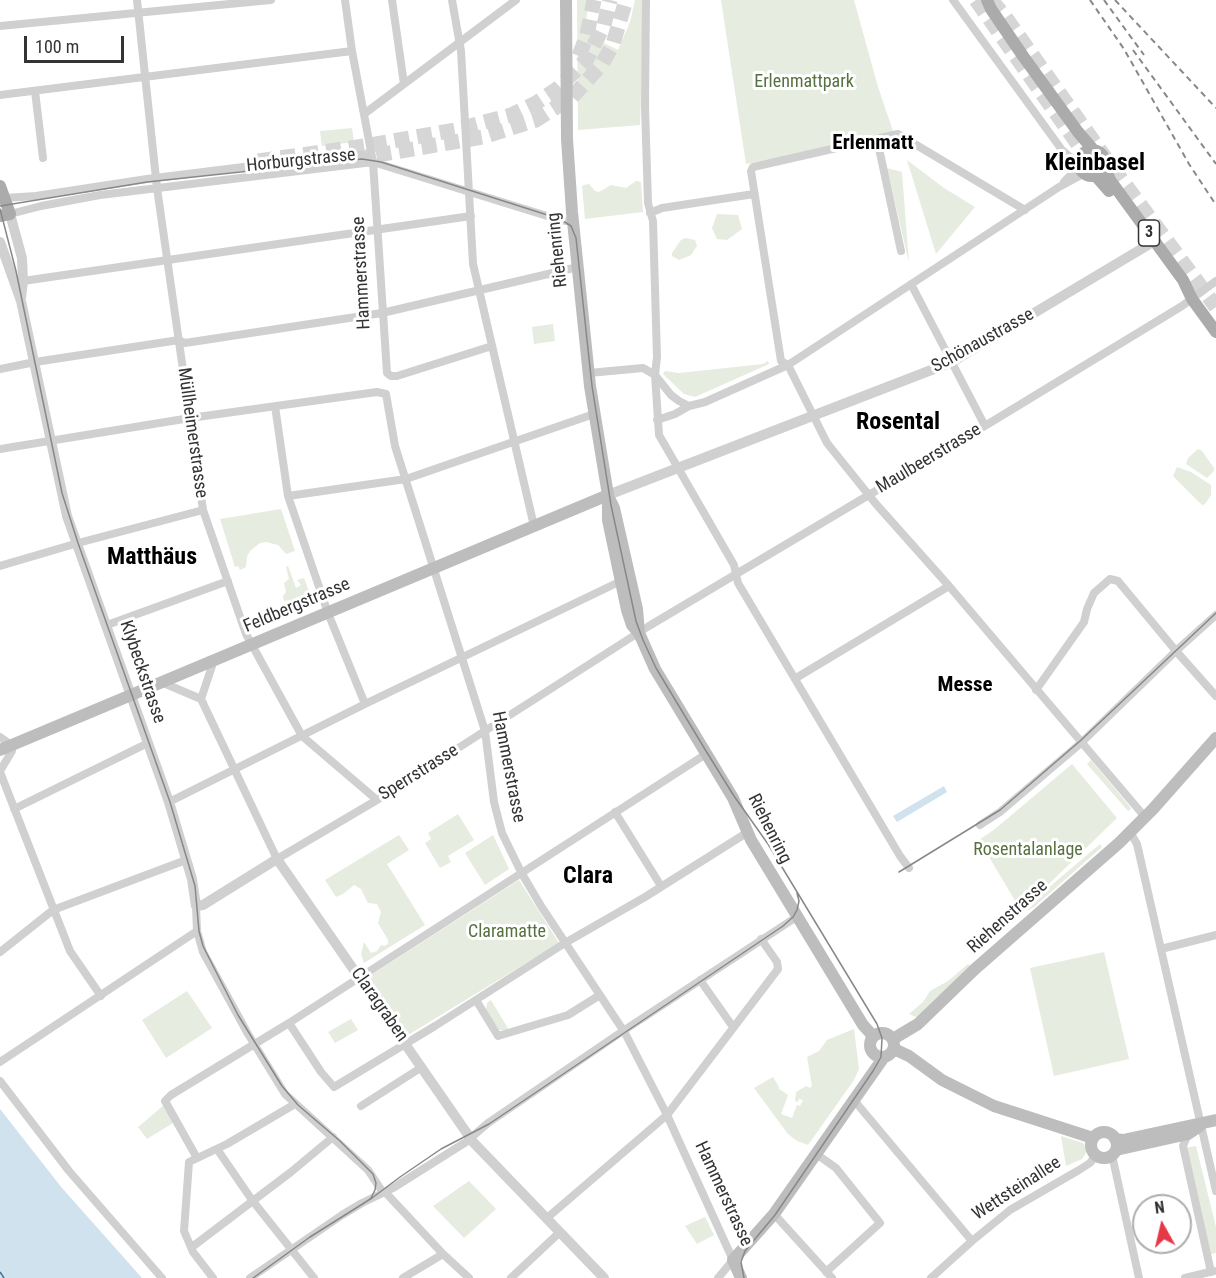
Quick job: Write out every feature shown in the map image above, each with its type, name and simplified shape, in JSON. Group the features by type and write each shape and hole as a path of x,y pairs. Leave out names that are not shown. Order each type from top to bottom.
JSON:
{"main road":[{"name":"Riehenring","path":"566,0 568,159 573,222 594,414 608,495 608,520 632,625 639,633 655,669 733,798 748,832 863,1025 872,1042 874,1054 884,1057"},
{"name":"3","path":"981,0 989,5 1078,132 1089,164 1175,283 1192,298"},
{"name":"3","path":"1089,164 1110,180 1183,280 1192,298 1216,332"},
{"name":"Klybeckstrasse","path":"0,186 5,215"},
{"name":"Riehenring","path":"608,495 614,508 640,622 639,633"},
{"name":"Feldbergstrasse","path":"6,747 608,495"},
{"name":"Riehenstrasse","path":"893,1044 1130,832 1216,738"},
{"path":"873,1072 872,1042 884,1033 893,1044 942,1080 994,1106 1093,1138"},
{"path":"733,1260 774,1214 853,1099 884,1057 890,1054 893,1044"},
{"path":"1114,1148 1111,1134 1100,1133 1093,1138 1092,1148 1096,1155 1104,1158 1123,1140 1216,1120"},
{"path":"1114,1148 1188,1134 1201,1125"},
{"name":"Hammerstrasse","path":"733,1260 741,1278"}],"street":[{"name":"Müllheimerstrasse","path":"137,0 157,188 203,510 246,634 302,736 377,800"},
{"path":"0,26 271,0"},
{"name":"Hammerstrasse","path":"345,0 373,162 388,375 394,377 492,346"},
{"path":"392,0 404,84"},
{"path":"452,0 460,51 473,264 534,526"},
{"path":"364,114 516,0"},
{"path":"646,0 645,107 648,203 653,221 657,357 655,375 659,435 677,470 734,565 738,583 909,868"},
{"path":"953,0 1062,150 1070,157 1089,164"},
{"path":"0,95 352,51"},
{"path":"35,91 43,158"},
{"path":"1025,210 898,134 753,166 751,171 782,361 788,365 827,443 1145,817"},
{"path":"877,139 901,251"},
{"name":"Horburgstrasse","path":"2,199 348,154 362,154 373,162"},
{"path":"373,162 560,220 573,222"},
{"name":"Horburgstrasse","path":"5,215 100,195 373,162"},
{"path":"657,420 689,406 705,402 788,365 1025,210 1089,164"},
{"path":"650,213 662,208 754,194"},
{"name":"Klybeckstrasse","path":"5,215 20,249 23,281 21,301"},
{"path":"23,281 471,216"},
{"name":"Klybeckstrasse","path":"0,242 21,301 64,506 169,802 186,860 196,906 197,932 203,952 280,1086 295,1104 368,1170 382,1191 469,1278"},
{"name":"Schönaustrasse","path":"608,495 952,362 1148,245"},
{"path":"0,369 179,340 185,343 382,313 578,267"},
{"name":"Maulbeerstrasse","path":"639,633 985,426 1216,281"},
{"path":"911,284 985,426"},
{"path":"589,373 636,367 650,370 671,395 689,406"},
{"name":"Hammerstrasse","path":"275,406 377,392 388,396 395,446 485,731 494,802 500,826 521,873 623,1031 667,1115 733,1260"},
{"path":"0,449 275,406 288,496 328,613 365,704"},
{"path":"288,496 406,479 594,414"},
{"path":"0,566 76,543 203,510"},
{"path":"1036,690 1084,622 1094,592 1110,579 1118,581 1216,696"},
{"path":"107,625 228,581"},
{"path":"169,802 365,704 621,581"},
{"path":"796,678 949,586"},
{"path":"980,825 1006,807 1082,743 1216,615"},
{"name":"Sperrstrasse","path":"196,906 203,905 377,800 639,633"},
{"path":"161,682 201,699 214,660"},
{"name":"Claragraben","path":"201,699 277,859 470,1138 604,1278"},
{"path":"0,737 9,757 0,772 53,910 70,951 101,996"},
{"path":"14,809 148,743"},
{"path":"197,1158 165,1101 171,1095 289,1023 706,754"},
{"path":"615,812 661,886"},
{"path":"289,1023 321,1072 334,1087 748,832"},
{"path":"1130,832 1137,844 1216,1191"},
{"path":"0,952 53,910 186,860"},
{"path":"250,1278 342,1215 403,1182 470,1138 623,1031 798,916"},
{"path":"0,1062 197,932"},
{"path":"1161,949 1216,935"},
{"path":"547,1218 667,1115 778,969 777,962 761,939"},
{"path":"700,980 733,1027"},
{"path":"476,1000 498,1036 568,1015 600,995"},
{"path":"361,1106 423,1067"},
{"path":"0,1081 69,1171 162,1278"},
{"path":"853,1099 972,1241"},
{"path":"213,1278 193,1251 184,1231 189,1162 251,1131 295,1104"},
{"path":"1185,1278 1213,1271 1183,1146 1188,1134"},
{"path":"192,1247 333,1137"},
{"path":"1114,1148 1139,1278"},
{"path":"217,1149 252,1200 314,1278"},
{"path":"774,1214 829,1275 880,1223 836,1168 815,1152"},
{"name":"Wettsteinallee","path":"930,1278 1010,1210 1090,1163 1096,1155"},
{"path":"511,1278 560,1232"},
{"path":"403,1278 443,1254"},
{"path":"721,1274 733,1260"}],"green space":[{"path":"577,0 589,0 585,28 606,36 604,43 618,50 630,22 635,0 644,0 640,125 578,130"},
{"name":"Erlenmattpark","path":"721,0 854,0 878,87 894,134 746,164"},
{"path":"352,128 354,142 322,146 320,131"},
{"path":"907,160 944,188 975,207 936,254"},
{"path":"887,168 902,172 909,263"},
{"path":"636,181 641,182 643,212 585,219 582,186 589,184 599,192 611,185 626,188"},
{"path":"717,214 738,215 742,229 727,240 717,239 712,228"},
{"path":"685,238 695,240 697,246 691,255 679,260 672,256 672,253"},
{"path":"553,324 555,341 534,344 532,327"},
{"path":"768,361 769,364 695,397 684,394 663,374 665,371 679,373 763,364"},
{"path":"1198,449 1214,468 1207,478 1186,464 1188,458"},
{"path":"1177,467 1191,472 1211,485 1211,495 1205,504 1202,505 1173,476"},
{"path":"281,509 295,551 286,554 278,545 260,543 247,556 246,567 240,570 238,566 235,567 220,519"},
{"path":"288,566 296,588 301,585 297,580 304,578 312,599 296,604 291,600 284,601 283,596 286,592 284,583 289,579 286,567"},
{"path":"1091,760 1131,808 1130,810 1128,811 1087,764"},
{"name":"Rosentalanlage","path":"1072,764 1117,818 1022,910 1016,907 1014,899 979,840"},
{"path":"458,814 474,840 448,856 451,862 440,868 425,843 431,839 428,833"},
{"path":"399,835 409,850 387,864 425,925 364,963 361,954 364,942 371,953 377,951 381,945 388,944 378,923 381,912 377,904 368,903 361,889 354,885 336,897 325,880"},
{"path":"493,835 509,869 485,885 465,853"},
{"path":"1100,844 1102,847 1027,911 1047,889"},
{"name":"Claramatte","path":"519,880 559,943 408,1035 368,977"},
{"path":"1015,918 981,947 981,939 991,924"},
{"path":"1104,952 1129,1059 1054,1076 1030,968"},
{"path":"968,964 971,966 921,1015 916,1017 909,1014 923,1002 930,991 948,981"},
{"path":"187,991 212,1028 166,1058 142,1020"},
{"path":"491,1000 509,1030 499,1030 486,1010 487,1003"},
{"path":"351,1019 358,1030 335,1043 328,1032"},
{"path":"854,1029 859,1069 854,1080 808,1145 797,1141 788,1134 754,1088 773,1077 778,1088 788,1095 781,1114 792,1118 797,1105 800,1106 803,1100 795,1101 796,1092 806,1086 810,1088 812,1086 807,1057 819,1051 827,1040"},
{"path":"164,1105 173,1123 147,1139 138,1127"},
{"path":"1061,1136 1083,1143 1086,1153 1082,1159 1066,1166"},
{"path":"1196,1146 1216,1227 1216,1253 1208,1255 1185,1148"},
{"path":"469,1181 496,1209 464,1238 433,1206"},
{"path":"705,1217 714,1235 697,1244 685,1226"}],"water":[{"path":"944,786 947,792 897,822 893,816"},
{"path":"0,1109 62,1188 142,1278 0,1278"}],"ferry route":[{"path":"0,1272 4,1278"}],"tunnel":[{"path":"579,56 587,35 594,0"},
{"path":"258,161 455,130 511,115 536,103 557,89 587,59 604,25 610,0"},
{"path":"331,163 483,137 536,120 572,97 602,64 613,44 626,0"},
{"path":"976,0 1106,184"},
{"path":"991,0 1216,307"}],"tram line":[{"path":"0,206 147,182 362,159 381,162 560,219 571,226 576,238 592,386 611,505 636,621 643,640 656,668 734,796 768,844 877,1024 882,1038 881,1057 873,1071 775,1215 745,1251 741,1262 744,1278"},
{"path":"0,209 16,271 62,493 170,802 195,886 199,931 203,946 238,1015 282,1086 298,1105 340,1141 373,1174 376,1183 375,1190 371,1198 363,1204"},
{"path":"899,872 1000,810 1080,741 1216,613"},
{"path":"253,1278 441,1149 489,1124 783,926 797,910 799,901 797,893"}],"railway":[{"path":"1090,0 1124,49 1189,164 1216,205"},
{"path":"1104,0 1144,55"},
{"path":"1115,0 1216,108"},
{"path":"1133,50 1216,164"}],"district":[{"name":"Erlenmatt","path":"873,144"},
{"name":"Kleinbasel","path":"1095,164"},
{"name":"Rosental","path":"898,423"},
{"name":"Matthäus","path":"152,558"},
{"name":"Messe","path":"965,686"},
{"name":"Clara","path":"588,877"}]}
